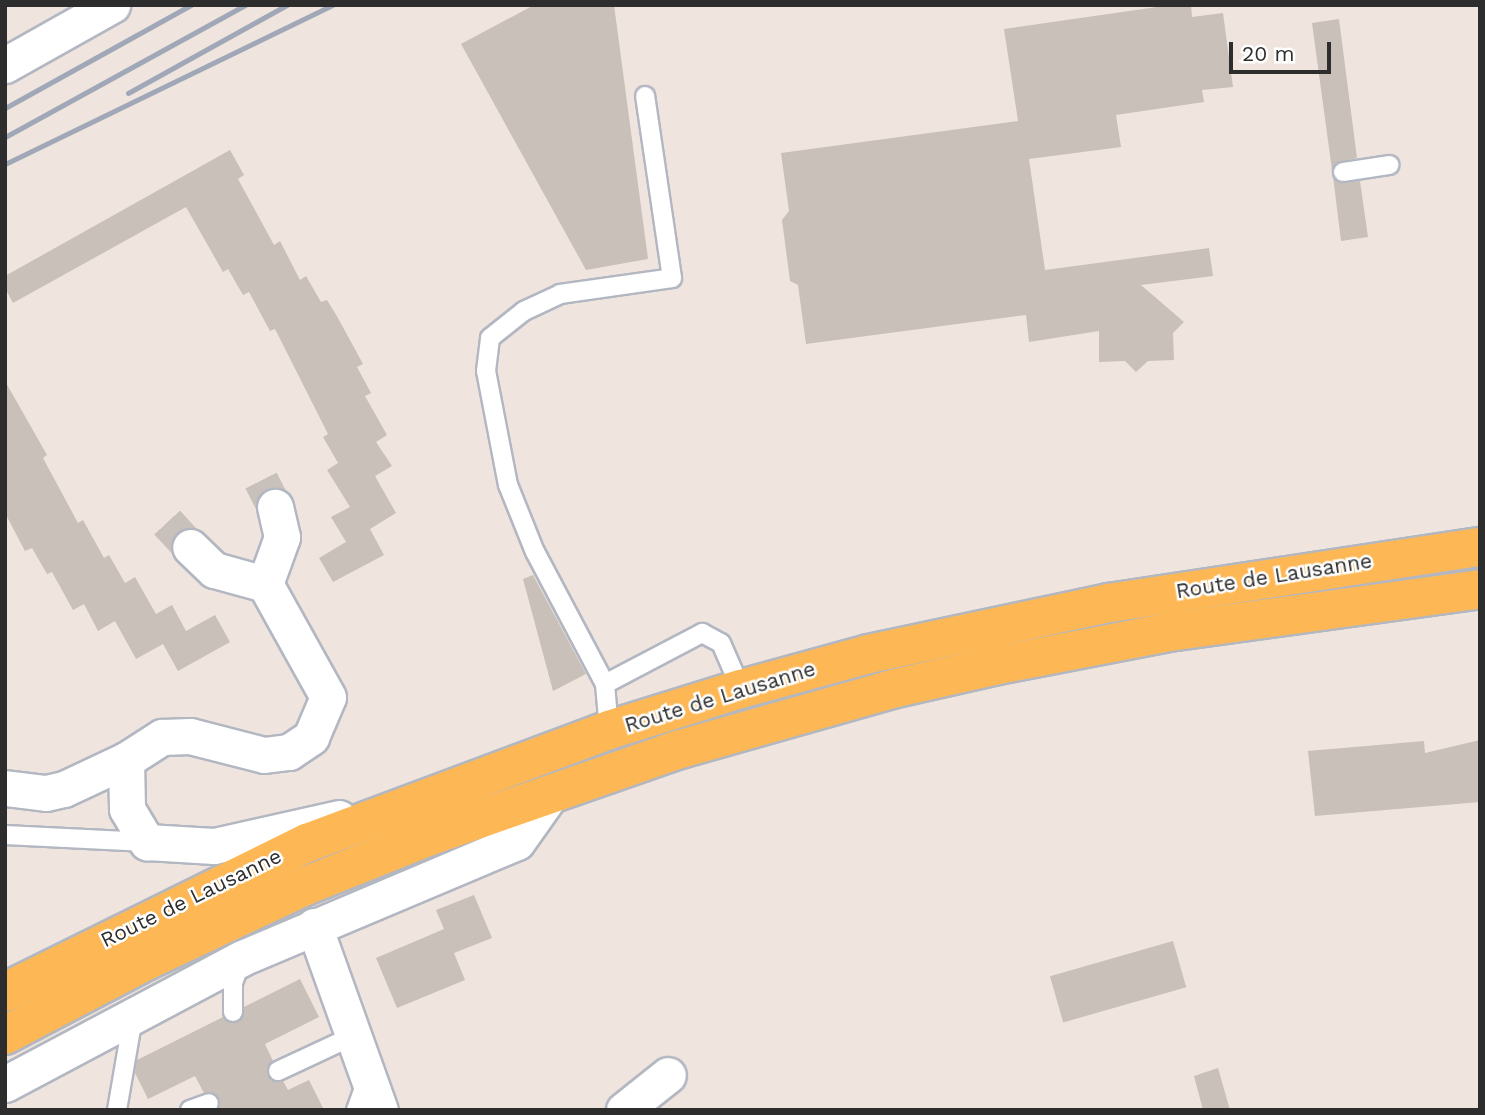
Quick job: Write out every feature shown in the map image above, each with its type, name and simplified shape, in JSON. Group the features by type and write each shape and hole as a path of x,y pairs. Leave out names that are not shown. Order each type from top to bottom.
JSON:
{"main road":[{"name":"Route de Lausanne","path":"5,992 209,887 409,802 609,730 741,689 869,654 1110,603 1480,547"},
{"name":"Route de Lausanne","path":"5,1035 148,960 305,886 553,791 787,717 998,665 1175,631 1480,589"}],"street":[{"path":"5,65 112,5"},
{"path":"265,583 282,537 275,507"},
{"path":"5,788 46,793 64,789 126,760 162,737 190,736 264,755 289,752 311,737 328,698 265,583 214,570 190,547"},
{"path":"126,760 127,809 147,842 214,846 409,802"},
{"path":"5,1084 134,1012 242,958 517,842 553,791"},
{"path":"314,926 353,1036 368,1099"},
{"path":"624,1110 668,1075"}],"lane":[{"path":"609,730 605,684 535,552 508,485 486,371 490,338 524,311 560,294 673,278 645,96"},
{"path":"1343,172 1390,165"},
{"path":"605,684 702,633 721,643 741,689"},
{"path":"5,835 147,842"},
{"path":"233,1012 233,983 242,958"},
{"path":"117,1110 134,1012"},
{"path":"278,1071 353,1036"},
{"path":"190,1110 209,1103"}],"building":[{"path":"534,5 614,5 648,259 586,270 461,44"},
{"path":"1171,5 1191,5 1192,17 1223,13 1233,87 1202,90 1204,102 1116,115 1121,147 1029,159 1045,270 1209,248 1213,276 1141,285 1184,322 1173,333 1174,360 1148,361 1136,372 1125,361 1099,362 1099,331 1029,342 1026,315 806,344 798,285 790,281 782,220 789,211 781,153 1018,121 1004,29"},
{"path":"1339,19 1357,158 1336,163 1332,170 1312,23"},
{"path":"230,150 244,175 238,179 274,245 280,241 300,280 306,276 321,302 327,300 338,318 363,364 357,367 371,393 365,396 387,435 376,442 392,466 375,476 396,513 370,529 384,555 333,582 319,558 346,542 331,517 350,507 327,470 338,463 323,437 328,434 275,329 270,331 249,292 243,295 228,269 223,272 186,207 13,303 5,288 5,276"},
{"path":"1333,176 1340,183 1360,181 1368,237 1341,241"},
{"path":"5,381 47,455 43,458 78,523 83,520 104,558 109,555 125,583 135,577 156,614 172,605 186,631 215,615 230,642 178,671 163,644 136,659 115,621 98,631 84,604 73,610 52,572 47,574 32,548 25,551 5,513"},
{"path":"533,575 586,674 553,691 523,579"},
{"path":"1480,740 1480,802 1315,816 1308,751 1424,741 1425,753"},
{"path":"474,895 492,938 454,953 465,980 397,1008 376,958 444,929 436,910"},
{"path":"1173,941 1186,987 1063,1022 1050,976"},
{"path":"300,979 319,1017 265,1044 273,1061 267,1075 283,1081 288,1090 309,1080 324,1110 218,1110 219,1098 204,1093 195,1076 148,1099 135,1073 137,1060 223,1017 238,1022 244,1007"},
{"path":"1218,1068 1230,1110 1203,1110 1194,1076"}],"tunnel":[{"path":"261,480 275,507"},
{"path":"167,522 190,547"}],"railway":[{"path":"5,108 191,5"},
{"path":"5,137 245,5"},
{"path":"128,93 287,5"},
{"path":"5,164 332,5"}]}
